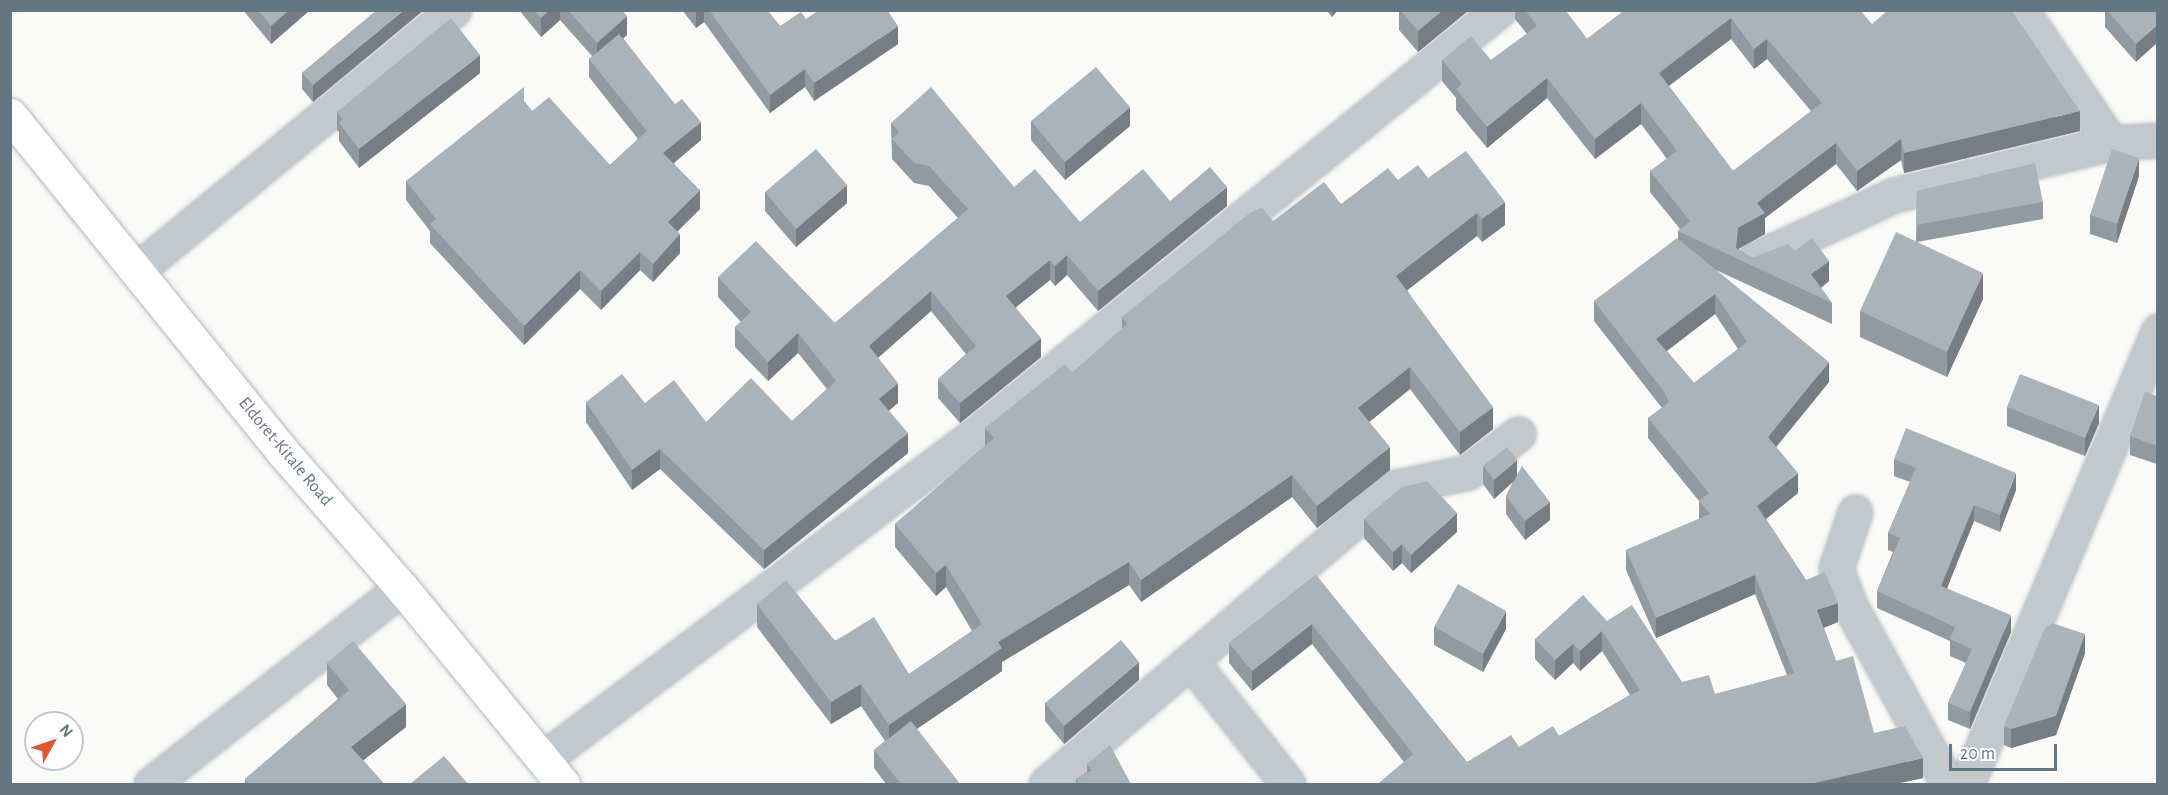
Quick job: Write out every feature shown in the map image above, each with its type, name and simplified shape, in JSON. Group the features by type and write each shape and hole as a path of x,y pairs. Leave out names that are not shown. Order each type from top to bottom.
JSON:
{"highway":[{"name":"Eldoret-Kitale Road","path":"10,115 282,451 402,588 563,784"}],"street":[{"path":"137,270 454,10"},
{"path":"543,759 978,433 1499,10"},
{"path":"2021,10 2111,143"},
{"path":"1753,260 1894,195 2111,143 2157,140"},
{"path":"1967,784 2157,331"},
{"path":"1046,784 1193,664 1393,488 1468,472 1518,434"},
{"path":"1855,512 1836,568 1849,604 1948,784"},
{"path":"151,784 402,588"},
{"path":"1193,664 1288,784"}],"building":[{"path":"258,10 289,10 271,26"},
{"path":"377,10 404,10 313,85 302,73"},
{"path":"534,10 550,10 541,18"},
{"path":"568,10 622,10 627,16 597,43"},
{"path":"709,10 767,10 780,26 801,12 806,19 819,10 887,10 898,26 814,83 805,69 770,95"},
{"path":"1400,10 1443,10 1418,31"},
{"path":"1525,10 1565,10 1587,39 1625,10 1860,10 1872,24 1888,10 2011,10 2080,111 1904,153 1901,139 1857,171 1836,143 1757,203 1765,213 1738,228 1736,248 1752,258 1788,244 1795,251 1812,238 1829,261 1811,274 1832,303 1678,231 1690,221 1650,171 1677,151 1641,103 1595,139 1547,78 1487,127 1456,89 1462,84 1442,60 1471,36 1491,60 1537,26","holes":["1731,18 1754,49 1767,39 1822,103 1733,171 1659,73"]},
{"path":"2107,10 2157,10 2157,25 2136,44"},
{"path":"451,18 480,55 359,149 339,123 343,119 337,112"},
{"path":"619,34 675,104 682,99 701,122 663,153 700,190 668,222 680,234 653,264 640,252 601,291 580,270 524,326 430,224 436,219 406,181 524,87 524,101 532,111 549,97 610,165 647,131 589,59"},
{"path":"1096,67 1130,107 1065,162 1031,121"},
{"path":"931,87 1014,187 1035,169 1080,222 1143,169 1170,201 1210,167 1227,187 1098,291 1067,255 1055,266 1050,260 1006,296 1041,338 960,403 938,379 976,346 931,291 869,346 898,383 879,399 908,433 764,550 660,449 632,470 586,402 622,374 645,403 674,380 706,422 751,378 792,421 836,381 798,333 768,362 735,327 751,312 718,277 756,241 835,323 968,209 929,166 914,163 892,139 899,132 891,123"},
{"path":"816,149 847,185 796,229 765,192"},
{"path":"2112,149 2139,158 2117,224 2090,215"},
{"path":"1466,151 1505,202 1482,219 1477,213 1396,276 1493,407 1460,432 1410,367 1358,408 1390,447 1317,506 1292,475 1141,580 1129,562 998,642 1002,648 889,725 861,684 831,702 757,604 786,580 835,641 874,617 909,674 982,624 946,565 936,573 895,524 994,438 985,428 1065,364 1072,373 1127,324 1122,317 1251,212 1262,208 1273,221 1324,182 1341,204 1388,168 1398,180 1418,165 1428,178"},
{"path":"2035,163 2043,202 1916,225 1917,191"},
{"path":"1896,232 1983,273 1947,352 1860,311"},
{"path":"1677,238 1829,362 1768,437 1798,473 1757,506 1806,580 1825,572 1838,603 1817,610 1836,661 1853,656 1874,733 1905,726 1923,758 1810,784 1378,784 1413,754 1312,624 1252,671 1229,643 1316,575 1467,762 1511,735 1519,747 1553,726 1559,736 1640,690 1602,631 1580,651 1573,644 1555,660 1535,639 1583,595 1607,621 1632,605 1682,682 1709,675 1715,694 1794,673 1755,575 1656,618 1626,550 1710,514 1699,501 1709,493 1648,418 1669,402 1664,392 1594,301","holes":["1715,294 1747,342 1694,383 1656,339"]},
{"path":"2020,374 2099,405 2085,438 2007,407"},
{"path":"2145,392 2157,396 2157,446 2130,436"},
{"path":"1906,428 2016,473 2000,515 1974,505 1941,586 2011,615 1970,712 1948,703 1972,649 1950,639 1955,627 1877,591 1900,538 1888,533 1916,468 1894,459"},
{"path":"1507,447 1517,460 1494,480 1483,466"},
{"path":"1522,466 1550,502 1525,521 1506,496"},
{"path":"1427,481 1457,513 1411,555 1402,544 1393,552 1364,519 1402,487"},
{"path":"1458,584 1506,611 1483,654 1434,627"},
{"path":"2052,623 2085,634 2056,716 2011,729 2004,726 2045,628"},
{"path":"1121,640 1139,662 1064,726 1045,703"},
{"path":"353,641 406,704 351,747 384,784 249,784 245,779 349,690 327,663"},
{"path":"911,721 960,784 901,784 874,750"},
{"path":"1110,745 1131,784 1079,784 1076,779 1092,770 1087,764"},
{"path":"444,756 468,784 410,784"}]}
